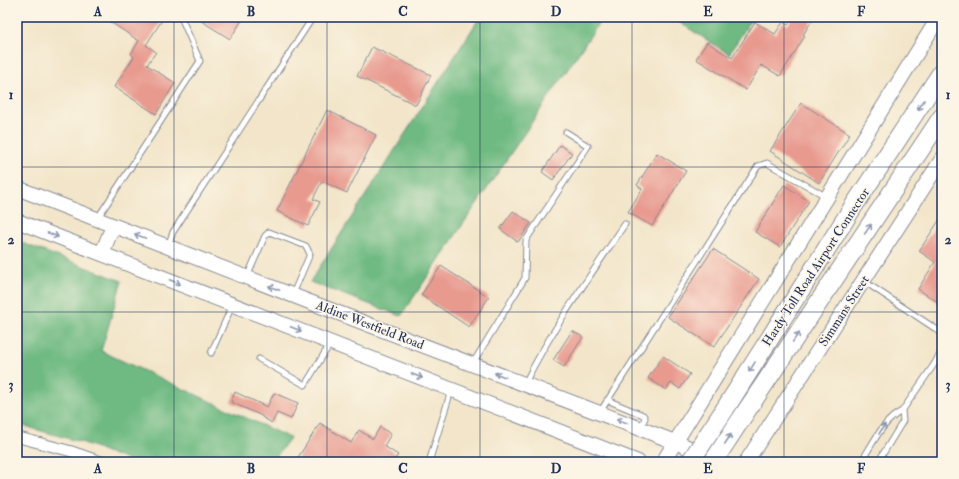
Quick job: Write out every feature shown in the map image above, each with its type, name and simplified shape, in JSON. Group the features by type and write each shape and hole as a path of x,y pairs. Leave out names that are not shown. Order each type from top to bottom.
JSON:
{"highway":[{"name":"Hardy Toll Road Airport Connector","path":"690,462 853,207 942,72"},
{"name":"Hardy Toll Road Airport Connector","path":"713,462 942,117"}],"main road":[{"path":"663,462 822,195 915,56 939,17"},
{"path":"915,56 942,27"},
{"name":"Simmans Street","path":"746,462 864,282 942,159"},
{"name":"Aldine Westfield Road","path":"17,188 246,278 641,428 723,462"},
{"path":"17,221 638,462"},
{"path":"102,253 113,226"}],"street":[{"path":"17,437 70,451 102,462"}],"lane":[{"path":"97,219 200,61 181,17"},
{"path":"167,247 173,232 313,17"},
{"path":"472,364 525,278 526,240 588,146 566,132"},
{"path":"599,412 758,166 767,164 822,195"},
{"path":"524,384 534,364 581,288 625,224"},
{"path":"246,278 265,236 269,232 291,240 306,246 310,254 292,295"},
{"path":"864,282 942,333"},
{"path":"211,352 232,305"},
{"path":"259,359 306,385 331,343"},
{"path":"861,462 886,423 893,415 902,411 942,351"},
{"path":"429,462 451,390"},
{"path":"607,400 643,415 645,418 641,428"},
{"path":"878,462 903,421 902,411"}],"green space":[{"path":"480,17 603,17 401,316 310,282"},
{"path":"671,17 753,17 729,54"},
{"path":"17,241 122,281 101,351 290,438 272,462 132,462 84,443 17,424"}],"building":[{"path":"103,17 164,17 146,45 156,52 147,65 175,83 156,114 114,87 134,57 131,54 139,41"},
{"path":"195,17 244,17 230,39"},
{"path":"793,17 814,17 803,35 805,36 780,76 761,65 746,90 696,59 707,42 732,58 755,22 775,34 783,22 788,25"},
{"path":"372,47 431,75 416,105 357,76"},
{"path":"801,103 850,134 819,183 770,151"},
{"path":"327,110 376,135 347,193 322,181 313,199 320,202 308,226 277,211"},
{"path":"560,145 572,153 553,180 542,172"},
{"path":"657,153 686,171 652,226 628,212 642,189 637,185"},
{"path":"784,185 809,201 780,247 755,232"},
{"path":"513,211 531,223 518,242 500,229"},
{"path":"942,216 942,305 918,289 935,262 919,251"},
{"path":"713,249 759,279 714,347 668,317"},
{"path":"441,266 489,297 469,327 421,295"},
{"path":"572,331 583,337 564,367 553,360"},
{"path":"663,356 690,374 680,389 671,383 666,390 648,378"},
{"path":"235,392 267,407 274,393 298,403 291,419 277,413 272,423 262,416 231,402"},
{"path":"320,423 351,443 359,430 373,439 380,427 391,434 384,446 398,455 393,462 295,462"}]}
